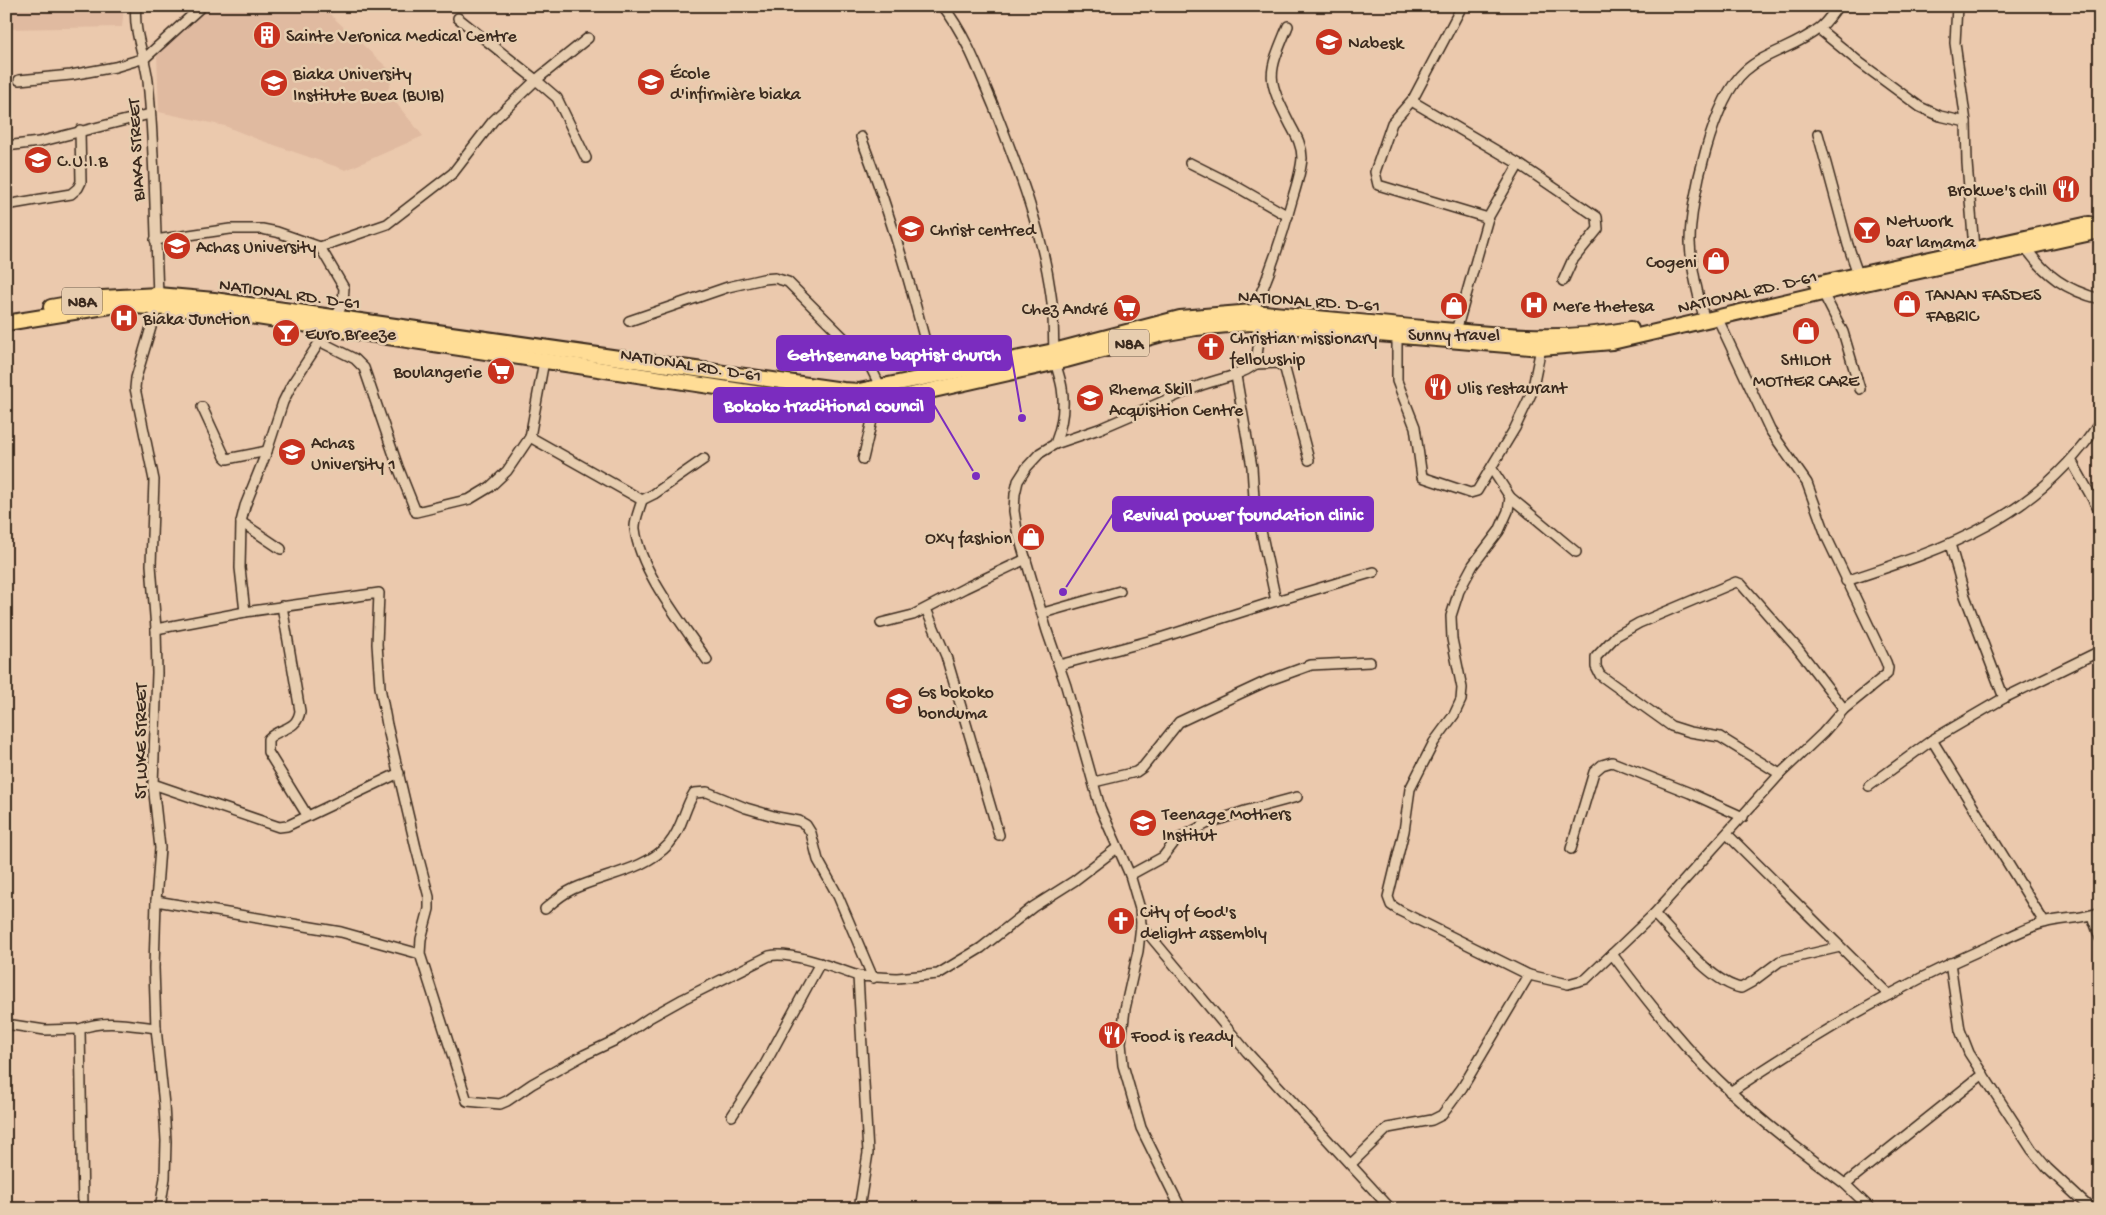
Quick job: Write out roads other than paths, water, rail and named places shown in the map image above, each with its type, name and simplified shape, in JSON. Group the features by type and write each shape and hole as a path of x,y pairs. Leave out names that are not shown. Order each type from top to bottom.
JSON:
{"highway":[{"name":"NATIONAL RD. D-61","path":"332,323 859,391 934,376 1054,357 1196,328 1249,323 1541,348 1612,342 1709,317 1858,274 2100,222"},
{"name":"NATIONAL RD. D-61","path":"157,301 214,300 544,361 847,407 876,404 1054,357 1180,318 1253,312 1541,337 1610,333 1709,317 2100,231"},
{"name":"N8A","path":"6,315 102,298 157,301"},
{"name":"N8A","path":"6,323 117,305 157,301"}],"street":[{"name":"BIAKA STREET","path":"136,6 136,30 145,58 150,114 157,301"},
{"path":"19,80 71,75 115,67 145,58 202,6"},
{"path":"943,6 956,22 970,47 1015,159 1034,215 1046,262 1054,326 1054,357 1063,400 1060,430 1055,444"},
{"path":"1462,6 1413,99 1392,124 1375,172 1378,185 1488,218"},
{"path":"1510,497 1508,511 1499,531 1473,565 1458,591 1451,616 1452,639 1462,688 1461,700 1454,715 1434,742 1410,788 1404,831 1388,897 1391,905 1400,911 1529,975 1568,984 1586,979 1654,914 1780,774 1823,733 1844,708 1887,674 1888,668 1827,538 1807,483 1770,430 1709,317 1692,266 1690,242 1693,205 1704,154 1716,120 1733,85 1745,71 1819,29 1838,6"},
{"path":"1957,6 1956,43 1966,122 1967,163 1974,249"},
{"path":"458,18 557,98 586,158"},
{"path":"1253,312 1266,282 1288,216 1302,159 1300,143 1272,85 1273,62 1288,26"},
{"path":"1819,29 1859,62 1920,106 1940,116 1966,122"},
{"path":"156,240 230,229 262,229 277,232 320,247 387,224 453,173 493,120 536,80 588,38"},
{"path":"1413,99 1415,103 1519,164 1597,217 1598,229 1572,261 1563,281"},
{"path":"6,146 39,142 80,130 150,114"},
{"path":"6,205 71,194 78,188 81,182 80,130"},
{"path":"1818,134 1848,245 1858,274"},
{"path":"861,137 882,192 914,295 934,376"},
{"path":"1190,163 1232,184 1288,216"},
{"path":"1456,331 1488,218 1519,164"},
{"path":"245,612 240,568 240,522 283,402 292,384 321,342 343,303 344,288 320,247"},
{"path":"2025,247 2051,277 2071,289 2100,299"},
{"path":"628,321 728,288 775,278 788,282 868,362 880,386 863,459"},
{"path":"1823,293 1843,332 1860,389"},
{"name":"ST LUKE STREET","path":"157,301 135,388 154,480 151,566 157,673 153,784 160,848 154,968 156,1028 166,1141 165,1178 160,1209"},
{"path":"1256,364 1261,324"},
{"path":"1397,336 1398,381 1415,427 1422,477 1470,493 1477,491 1492,470 1532,392 1541,348"},
{"path":"321,342 355,359 364,368 398,467 416,512 470,499 490,487 508,472 530,437 544,361"},
{"path":"1181,1209 1141,1128 1123,1065 1121,1043 1125,1009 1138,951 1141,925 1140,909 1130,875 1100,807 1026,560 1014,511 1015,494 1018,481 1027,467 1040,454 1055,444 1099,429 1199,386 1236,376 1256,364 1278,363 1285,369 1310,460"},
{"path":"1236,376 1252,467 1254,498 1276,601"},
{"path":"202,407 225,457 267,451"},
{"path":"1846,580 1921,557 1997,522 2048,484 2071,460 2100,422"},
{"path":"530,437 642,500"},
{"path":"704,459 654,494 642,500 635,528 642,555 658,588 707,660"},
{"path":"2071,460 2100,512"},
{"path":"1492,470 1510,497 1576,552"},
{"path":"240,522 281,549"},
{"path":"1950,544 1965,596 2004,698"},
{"path":"881,623 913,615 965,588 1026,560"},
{"path":"1059,665 1160,638 1374,572"},
{"path":"1780,774 1720,737 1690,732 1671,726 1600,675 1596,667 1596,657 1616,636 1640,623 1736,582 1741,584 1798,649 1844,708"},
{"path":"1043,613 1120,591"},
{"path":"156,629 282,606 379,593 377,644 380,687 416,848 430,896 429,909 421,939 420,954 468,1101 500,1104 584,1054 618,1039 649,1018 683,999 768,956 776,954 820,963 858,976 873,978 938,974 982,948 1033,907 1074,881 1117,848"},
{"path":"282,606 300,711 299,719 295,724 274,734 268,740 268,752 307,815"},
{"path":"926,609 946,656 999,835"},
{"path":"1869,786 1932,740 2004,698 2100,651"},
{"path":"1094,782 1136,772 1143,767 1179,722 1267,681 1311,665 1370,662"},
{"path":"1932,740 2044,922"},
{"path":"1571,849 1594,772 1602,765 1612,762 1690,793 1743,817"},
{"path":"153,784 270,826 280,827 287,826 399,772"},
{"path":"545,909 573,889 652,859 669,844 678,831 687,805 694,793 708,792 746,808 799,821 806,825 811,833 818,860 838,896 873,978"},
{"path":"1130,875 1163,857 1176,840 1206,824 1296,797"},
{"path":"1727,834 1889,995"},
{"path":"156,901 341,932 420,954"},
{"path":"1654,914 1703,964 1725,983 1741,988 1780,962 1840,946"},
{"path":"1730,1092 1779,1059 1889,995 1950,963 2044,922 2096,914 2100,938"},
{"path":"1141,925 1247,1052 1392,1209"},
{"path":"1612,954 1654,1010 1730,1092 1781,1136 1845,1184 1872,1209"},
{"path":"732,1116 764,1066 820,963"},
{"path":"1950,963 1960,1030 1969,1053 2032,1150 2047,1168 2091,1209"},
{"path":"1350,1164 1388,1128 1432,1120 1442,1115 1462,1088 1529,975"},
{"path":"858,976 868,1154 859,1209"},
{"path":"6,1024 45,1030 80,1030 90,1025 105,1022 156,1028"},
{"path":"80,1030 83,1209"},
{"path":"1845,1184 1983,1074"}],"place":[{"name":"Sainte Veronica Medical Centre","path":"267,35"},
{"name":"Nabesk","path":"1329,42"},
{"name":"École d'infirmière biaka","path":"651,82"},
{"name":"Biaka University Institute Buea (BUIB)","path":"274,83"},
{"name":"C.U.I.B","path":"38,160"},
{"name":"Brokwe's chill","path":"2066,189"},
{"name":"Christ centred","path":"911,229"},
{"name":"Network bar lamama","path":"1867,230"},
{"name":"Achas University","path":"177,246"},
{"name":"Cogeni","path":"1716,261"},
{"name":"TANAN FASDES FABRIC","path":"1907,304"},
{"name":"Mere thetesa","path":"1534,305"},
{"name":"Sunny travel","path":"1454,306"},
{"name":"Chez André","path":"1127,308"},
{"name":"Biaka Junction","path":"124,318"},
{"name":"SHILOH MOTHER CARE","path":"1806,331"},
{"name":"Euro Breeze","path":"286,333"},
{"name":"Christian missionary fellowship","path":"1211,347"},
{"name":"Boulangerie","path":"501,371"},
{"name":"Ulis restaurant","path":"1438,387"},
{"name":"Rhema Skill Acquisition Centre","path":"1090,398"},
{"name":"Gethsemane baptist church","path":"1022,418"},
{"name":"Achas University 1","path":"292,452"},
{"name":"Bokoko traditional council","path":"976,476"},
{"name":"Oxy fashion","path":"1031,537"},
{"name":"Revival power foundation clinic","path":"1063,592"},
{"name":"Gs bokoko bonduma","path":"899,701"},
{"name":"Teenage Mothers Institut","path":"1143,823"},
{"name":"City of God's delight assembly","path":"1121,921"},
{"name":"Food is ready","path":"1112,1035"}]}
